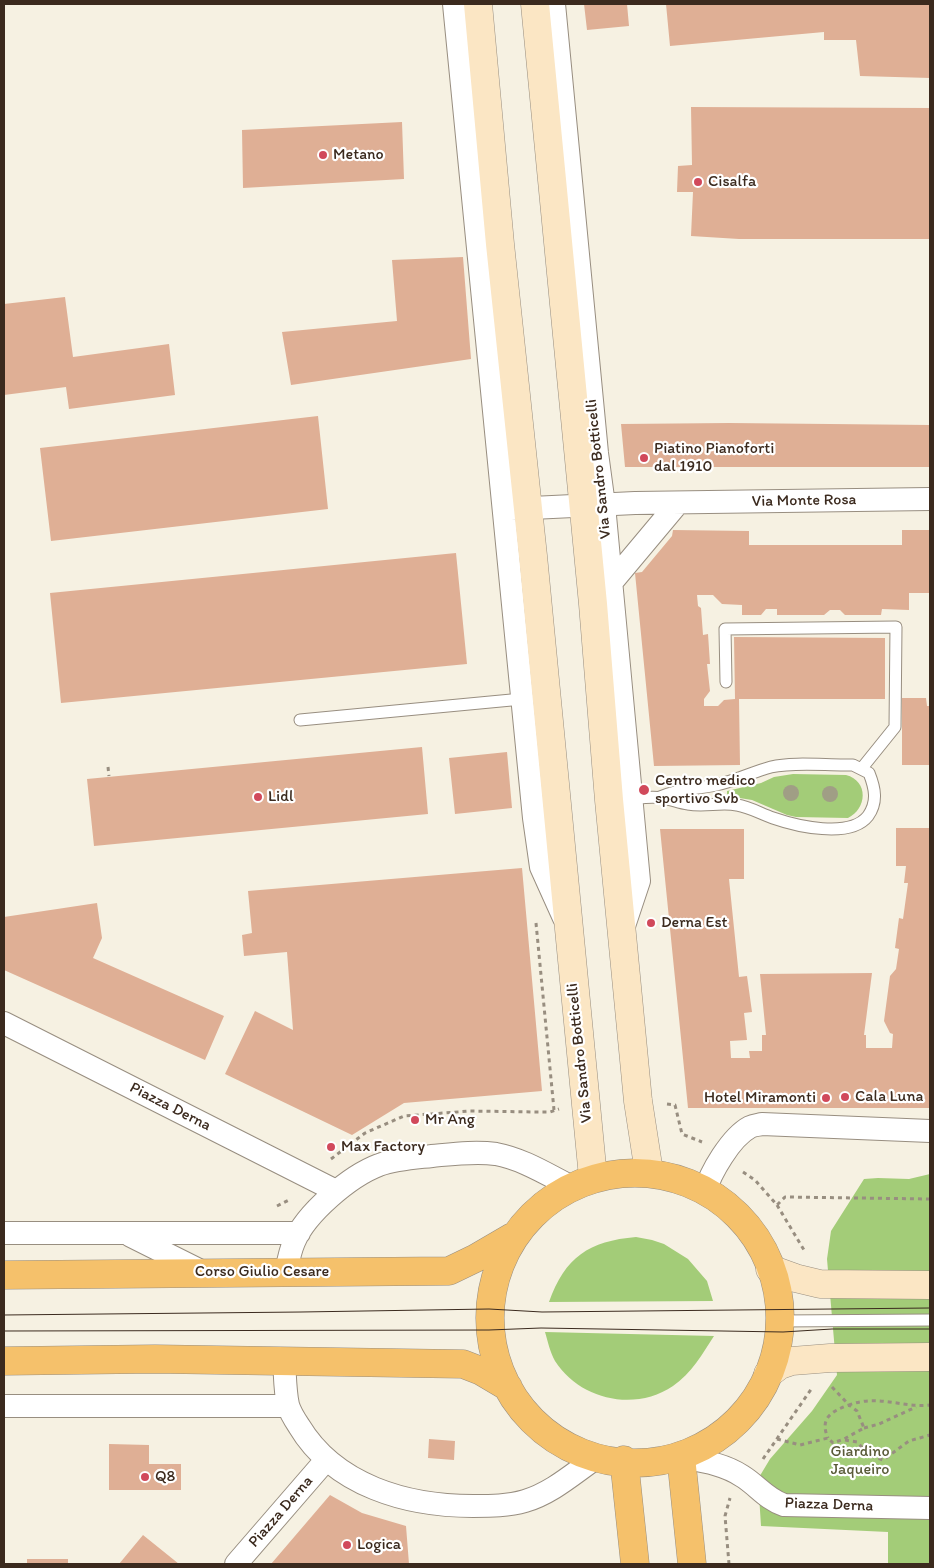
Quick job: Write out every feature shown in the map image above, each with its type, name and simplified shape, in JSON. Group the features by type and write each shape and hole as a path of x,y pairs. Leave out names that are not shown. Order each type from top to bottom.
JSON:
{"main road":[{"name":"Via Sandro Botticelli","path":"478,4 500,244 516,508 568,928 582,1182"},
{"name":"Via Sandro Botticelli","path":"535,4 594,505 622,932 638,1101 649,1172"},
{"name":"Piazza Derna","path":"649,1172 705,1192 725,1204 740,1220 757,1243 770,1269 779,1296 780,1321 778,1344 768,1374 756,1399 738,1422 708,1444 695,1452 681,1457 624,1460 596,1458 571,1448 550,1435 524,1409 508,1387 496,1361 488,1320 496,1269 512,1237 538,1209 582,1182 649,1172"},
{"name":"Corso Giulio Cesare","path":"4,1275 449,1271 512,1237"},
{"path":"770,1269 820,1284 930,1285"},
{"path":"768,1374 780,1365 792,1361 830,1358 930,1357"},
{"path":"4,1361 155,1359 463,1364 481,1371 508,1387"},
{"path":"681,1457 692,1564"},
{"path":"624,1460 634,1564"}],"street":[{"name":"Via Sandro Botticelli","path":"454,4 516,508 522,699 541,866 568,928"},
{"name":"Via Sandro Botticelli","path":"554,4 597,453 594,505 611,583 639,881 622,932"},
{"name":"Via Monte Rosa","path":"516,508 930,499"},
{"path":"611,583 678,503"},
{"name":"Piazza Derna","path":"4,1023 336,1190"},
{"path":"705,1192 712,1172 731,1146 750,1128 762,1124 930,1131"},
{"path":"286,1272 294,1241 298,1233 316,1211 336,1190 379,1165 404,1159 467,1153 497,1154 582,1182"},
{"path":"4,1233 298,1233"},
{"path":"128,1234 203,1272"},
{"path":"284,1360 288,1406 307,1438 326,1460 339,1470 370,1486 401,1498 454,1506 493,1506 520,1502 544,1494 596,1458"},
{"path":"4,1406 288,1406"},
{"name":"Piazza Derna","path":"681,1457 709,1462 731,1470 771,1500 784,1505 930,1508"},
{"name":"Piazza Derna","path":"236,1564 326,1460"}],"lane":[{"path":"726,682 725,629 896,627 895,727 862,768"},
{"path":"300,720 522,699"},
{"path":"631,799 660,797 688,804 738,805 790,824 812,828 838,828 855,825 866,818 873,809 875,797 874,786 868,773 862,768 844,765 771,767 738,780 714,786 674,791 660,797"},
{"path":"780,1321 930,1320"}],"path":[{"path":"108,767 109,776"},
{"path":"536,919 554,1110"},
{"path":"324,1165 365,1132 404,1116 470,1111 536,1112"},
{"path":"785,1197 930,1199"},
{"path":"777,1205 806,1253"},
{"path":"728,1564 725,1516 730,1499 748,1481 816,1381"},
{"path":"827,1381 857,1411 864,1428"},
{"path":"918,1406 879,1424 864,1428 844,1440 834,1443 828,1438 824,1429 826,1420 838,1408 863,1400 918,1406 930,1405"},
{"path":"844,1440 857,1442 869,1455 883,1460 908,1441 930,1434"},
{"path":"778,1439 800,1445 828,1438"}],"green space":[{"path":"793,774 846,775 859,783 863,795 862,802 854,814 848,818 796,817 752,800 727,796 727,791 761,783 774,777"},
{"name":"Giardino Jaqueiro","path":"930,1174 930,1564 888,1564 888,1532 761,1526 758,1479 770,1459 812,1411 837,1375 827,1259 831,1231 864,1179 909,1179"},
{"path":"636,1237 664,1244 688,1259 707,1281 713,1301 549,1302 555,1286 563,1273 581,1254 592,1247 619,1239"},
{"path":"545,1332 714,1336 691,1369 673,1386 658,1394 642,1399 626,1400 609,1398 593,1393 579,1385 566,1374 553,1358"}],"building":[{"path":"584,4 627,4 629,26 587,30"},
{"path":"666,4 930,4 930,78 860,76 856,40 824,40 824,32 670,46"},
{"path":"691,107 930,108 930,239 739,239 691,236 693,192 677,192 678,166 692,165"},
{"name":"Metano","path":"402,122 404,179 243,188 242,130"},
{"path":"463,257 471,359 291,385 282,332 397,321 392,260"},
{"path":"65,297 73,357 169,344 175,395 69,409 66,387 4,395 4,304"},
{"path":"318,416 328,509 51,541 40,448"},
{"path":"621,424 930,425 930,467 625,467"},
{"path":"673,530 749,531 749,545 902,545 902,530 930,530 930,593 909,593 909,610 882,609 881,615 845,615 840,610 830,610 824,615 777,615 777,609 766,609 761,615 742,615 742,605 722,604 713,595 697,595 698,606 701,608 703,635 708,634 710,664 707,664 710,691 704,699 704,706 718,706 724,700 735,699 734,637 885,638 885,699 739,699 740,765 654,766 635,573 642,572 672,536"},
{"path":"456,553 467,664 61,703 50,593"},
{"path":"902,698 926,698 927,706 930,706 930,765 902,765"},
{"name":"Lidl","path":"422,747 428,814 94,846 87,779"},
{"path":"507,752 512,808 455,814 449,758"},
{"path":"896,828 930,828 930,1108 688,1108 660,829 744,829 744,879 729,879 739,977 747,976 752,1012 744,1013 747,1040 730,1041 731,1058 750,1058 749,1051 762,1051 762,1035 766,1035 760,974 872,973 864,1035 866,1035 866,1048 892,1048 893,1034 890,1033 884,1021 890,976 896,969 899,949 895,948 899,918 903,919 908,883 904,883 906,866 896,866"},
{"path":"522,868 542,1091 404,1103 352,1135 225,1074 255,1011 293,1030 287,952 244,956 242,935 252,933 248,891"},
{"path":"97,903 102,938 93,958 224,1016 205,1060 4,970 4,917"},
{"path":"429,1439 455,1441 454,1460 428,1458"},
{"name":"Q8","path":"109,1444 149,1445 149,1464 181,1464 181,1490 109,1490"},
{"name":"Logica","path":"330,1495 362,1513 406,1526 409,1564 271,1564"},
{"path":"143,1535 179,1564 119,1564"},
{"path":"27,1559 68,1559 68,1564 27,1564"}],"tram line":[{"path":"4,1315 489,1309 542,1312 930,1308"},
{"path":"4,1331 489,1330 541,1328 783,1332 832,1329 930,1329"}],"place":[{"name":"Metano","path":"323,155"},
{"name":"Cisalfa","path":"698,182"},
{"name":"Piatino Pianoforti dal 1910","path":"644,458"},
{"name":"Centro medico sportivo Svb","path":"644,790"},
{"name":"Lidl","path":"258,797"},
{"name":"Derna Est","path":"651,923"},
{"name":"Cala Luna","path":"845,1097"},
{"name":"Hotel Miramonti","path":"826,1098"},
{"name":"Mr Ang","path":"415,1120"},
{"name":"Max Factory","path":"331,1147"},
{"name":"Q8","path":"145,1477"},
{"name":"Logica","path":"347,1545"}]}
